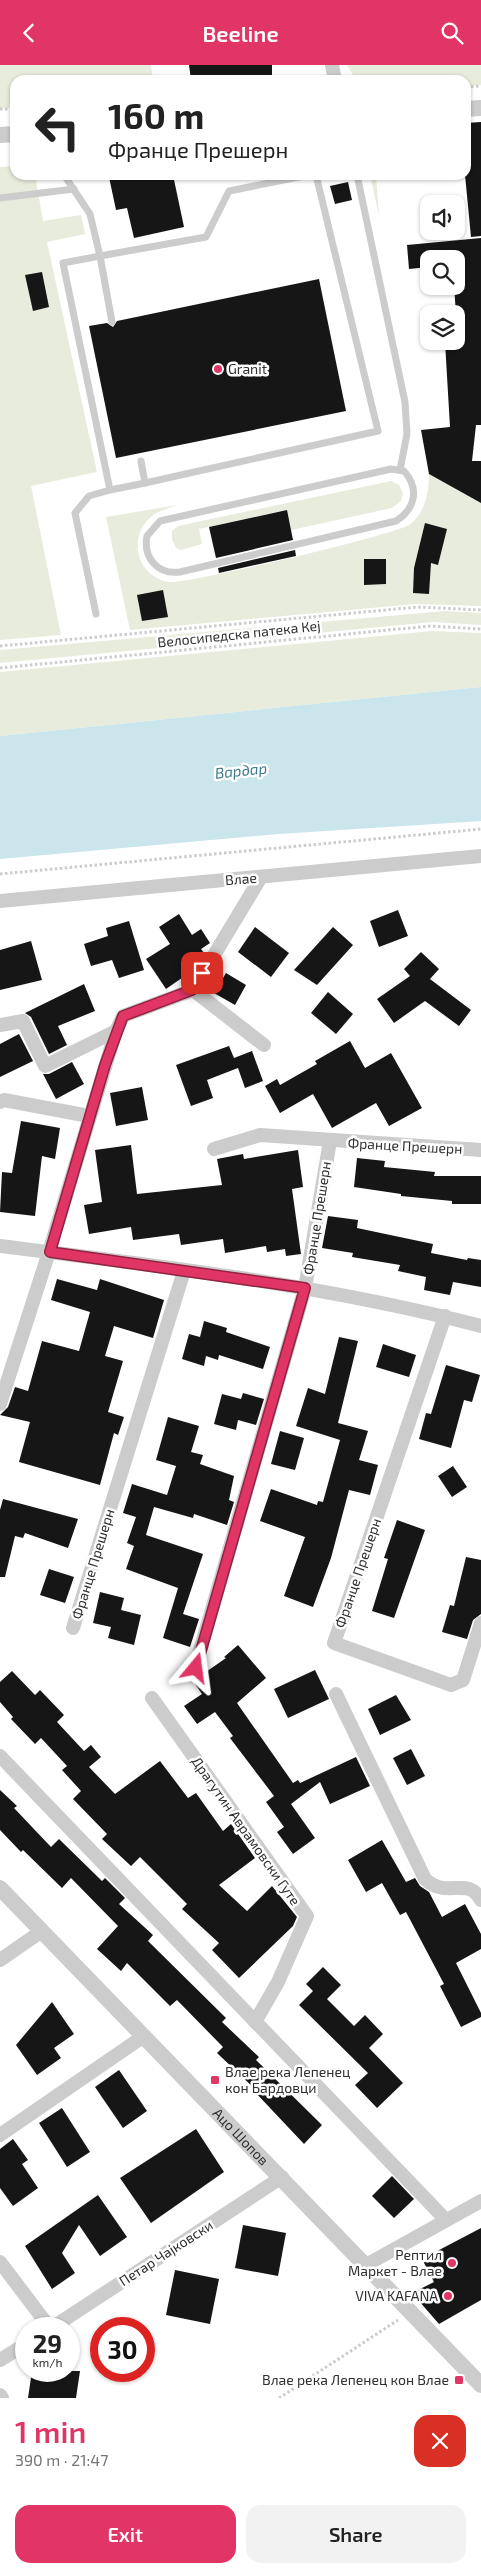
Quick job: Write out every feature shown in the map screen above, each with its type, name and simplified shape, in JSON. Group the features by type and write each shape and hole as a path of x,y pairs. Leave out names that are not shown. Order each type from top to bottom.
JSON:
{"street":[{"name":"Влае","path":"0,901 481,856"},
{"path":"0,1404 50,1252 116,1031 123,1016 192,990 261,877"},
{"path":"192,990 264,1045"},
{"path":"0,1025 23,1021 45,1066 116,1031"},
{"path":"0,1102 4,1100 89,1117"},
{"name":"Франце Прешерн","path":"196,1668 305,1288 330,1141 260,1135 214,1149"},
{"name":"Францe Прешерн","path":"330,1141 481,1150"},
{"path":"0,1246 305,1288 481,1325"},
{"name":"Франце Прешерн","path":"73,1628 184,1271"},
{"name":"Францe Прешерн","path":"445,1316 334,1643 451,1685 463,1680 481,1623"},
{"path":"336,1694 425,1879 433,1887 441,1889 468,1887 477,1893 481,1900"},
{"name":"Драгутин Аврамовски Гуте","path":"152,1698 307,1916 278,1982 255,2022"},
{"path":"0,1756 446,2219"},
{"name":"Ацо Шопов","path":"0,1888 282,2177 481,2385"},
{"path":"0,1960 42,1931"},
{"path":"0,2135 144,2036"},
{"name":"Петар Чајковски","path":"68,2317 282,2177"},
{"path":"366,2265 481,2201"},
{"name":"Петар Чајковски","path":"0,2262 41,2317"},
{"path":"0,2360 15,2351"}],"lane":[{"path":"68,180 90,214 112,322"},
{"path":"110,490 62,263 206,237 229,191 284,180"},
{"path":"96,614 75,513 89,496 378,431 317,180"},
{"path":"358,180 405,403 407,434 400,470"},
{"path":"0,198 74,189"},
{"path":"141,461 145,483"},
{"path":"391,469 400,470 409,477 413,503 410,510 396,521 180,573 172,573 159,568 149,559 147,536 160,521 391,469"}],"path":[{"path":"0,646 418,607 481,609"},
{"name":"Велосипедска патека Кеј","path":"0,669 430,626 481,629"},
{"path":"0,874 481,829"},
{"path":"279,2398 410,2312"}],"shaded area":[{"path":"0,65 151,65 152,75 10,75 10,108 0,108"},
{"path":"347,65 481,65 481,85 471,86 471,75 353,75"},
{"path":"10,166 10,180 36,180 43,221 81,215 85,234 47,242 97,472 31,486 61,635 0,640 0,167"},
{"path":"371,180 376,180 379,216"},
{"path":"429,474 481,503 481,606 415,604 130,630 106,517 177,505 157,513 147,521 138,539 138,549 144,566 150,573 159,579 169,582 183,581 248,568 367,539 409,525 419,515 425,502"},
{"path":"391,481 399,485 403,494 401,501 392,508 291,530 286,510 199,529 202,544 181,550 176,548 172,539 172,531 178,526"},
{"path":"445,611 481,613 481,625 433,622 0,663 0,650"},
{"path":"432,631 481,633 481,687 0,736 0,672"}],"water":[{"name":"Вардар","path":"481,687 481,821 279,834 0,859 0,736"}],"building":[{"path":"189,65 272,65 272,75 190,75"},
{"path":"481,122 481,236 471,237 465,180 471,180 471,123"},
{"path":"110,180 174,180 184,227 134,238 127,208 116,210"},
{"path":"348,182 352,200 335,204 330,186"},
{"path":"481,238 481,425 476,425 472,461 481,461 481,503 429,474 421,430 450,427 445,350 465,350 465,305 455,305 455,295 465,295 465,250 420,250 420,268 409,269 407,245"},
{"path":"42,272 49,307 33,311 25,275"},
{"name":"Granit","path":"319,279 346,411 116,458 89,326 107,323 113,327 117,321"},
{"path":"287,510 293,540 216,558 209,527"},
{"path":"425,523 447,529 438,565 431,563 429,594 413,593 414,568"},
{"path":"295,550 296,556 219,573 218,568"},
{"path":"364,559 386,559 386,584 364,585"},
{"path":"163,590 168,617 142,621 137,595"},
{"path":"398,910 408,936 379,947 370,921"},
{"path":"179,914 192,935 201,929 210,943 201,949 204,953 184,965 189,973 166,989 146,959 170,944 159,927"},
{"path":"129,921 144,970 119,978 112,960 91,966 84,944 108,936 106,928"},
{"path":"255,927 289,953 271,977 238,952"},
{"path":"333,927 353,945 317,985 294,970"},
{"path":"31,941 42,980 0,990 0,950"},
{"path":"421,952 439,969 430,979 471,1010 459,1026 425,1001 394,1023 377,999 410,976 404,969"},
{"path":"226,973 246,985 235,1005 214,993"},
{"path":"84,984 95,1011 58,1026 67,1045 49,1054 31,1017 25,1013"},
{"path":"328,992 353,1014 336,1034 311,1013"},
{"path":"19,1034 33,1061 0,1077 0,1044"},
{"path":"350,1041 365,1068 391,1053 422,1108 389,1126 376,1103 332,1128 313,1094 280,1113 265,1086 277,1079 280,1085 317,1064 315,1061"},
{"path":"229,1046 234,1058 252,1051 263,1081 245,1088 238,1068 207,1080 213,1098 191,1106 176,1065"},
{"path":"72,1062 84,1084 56,1099 43,1074 49,1074"},
{"path":"142,1087 148,1120 116,1126 110,1093"},
{"path":"21,1121 60,1128 55,1159 42,1156 35,1216 0,1212 2,1172 12,1173"},
{"path":"131,1145 137,1194 222,1185 217,1159 243,1154 244,1159 298,1150 303,1187 292,1189 301,1254 286,1256 285,1249 267,1252 266,1246 225,1253 223,1239 181,1245 179,1234 133,1240 131,1227 89,1234 84,1205 102,1202 95,1150"},
{"path":"357,1158 385,1161 384,1167 435,1172 434,1176 481,1176 481,1204 452,1204 452,1201 401,1196 401,1194 354,1187"},
{"path":"328,1216 358,1220 357,1228 433,1244 431,1253 467,1260 468,1258 481,1260 481,1287 453,1282 450,1295 424,1290 426,1277 398,1271 400,1265 352,1257 353,1253 322,1248"},
{"path":"57,1279 97,1290 100,1279 164,1300 153,1338 114,1326 105,1356 123,1361 108,1412 124,1417 118,1435 114,1433 100,1485 19,1462 30,1422 0,1415 8,1407 15,1387 28,1391 42,1341 79,1351 90,1312 51,1300"},
{"path":"204,1321 227,1328 226,1332 270,1347 263,1369 219,1355 218,1360 206,1356 204,1366 182,1359 189,1334 200,1337"},
{"path":"339,1337 358,1341 338,1423 368,1431 359,1460 378,1465 370,1495 349,1490 331,1558 313,1607 284,1596 305,1537 260,1521 271,1489 317,1505 318,1501 323,1502 340,1440 296,1426 308,1388 325,1394"},
{"path":"383,1344 416,1355 409,1377 376,1367"},
{"path":"446,1365 480,1375 472,1402 464,1400 451,1448 419,1439 426,1413 431,1414"},
{"path":"243,1393 264,1399 256,1425 238,1420 236,1430 214,1424 222,1394 241,1399"},
{"path":"168,1417 199,1426 191,1452 203,1455 200,1464 234,1476 229,1500 234,1502 227,1525 194,1514 193,1518 154,1507 146,1535 203,1554 183,1614 199,1619 190,1647 163,1638 178,1588 126,1569 134,1546 127,1543 136,1517 123,1513 132,1484 167,1495 176,1466 156,1460"},
{"path":"280,1431 304,1438 295,1470 271,1464"},
{"path":"453,1466 467,1487 452,1497 438,1476"},
{"path":"3,1499 78,1519 68,1548 25,1533 23,1538 15,1536 5,1577 0,1577 0,1510"},
{"path":"397,1520 425,1530 394,1618 372,1611 388,1559 384,1558"},
{"path":"466,1557 481,1560 481,1614 473,1620 467,1639 442,1632 450,1605 454,1606"},
{"path":"49,1569 74,1577 65,1603 40,1595"},
{"path":"100,1592 124,1598 121,1610 141,1615 134,1645 108,1638 111,1627 93,1623"},
{"path":"238,1645 266,1678 237,1703 293,1783 298,1780 300,1783 356,1757 370,1786 330,1804 320,1782 291,1804 315,1838 293,1854 277,1832 284,1827 266,1802 274,1796 230,1738 233,1736 215,1712 197,1724 184,1706 202,1694 193,1681 226,1658 224,1657"},
{"path":"315,1670 329,1699 288,1718 274,1689"},
{"path":"12,1671 35,1695 40,1690 64,1715 57,1722 84,1751 91,1745 101,1757 89,1767 115,1794 160,1761 188,1798 196,1793 223,1831 231,1824 255,1858 219,1885 247,1911 272,1886 297,1917 293,1926 239,1978 212,1950 219,1943 182,1909 187,1904 140,1857 131,1866 102,1839 107,1834 73,1799 81,1791 62,1770 67,1766 41,1738 35,1744 11,1719 13,1717 0,1702 0,1682"},
{"path":"396,1695 411,1720 380,1735 368,1709"},
{"path":"411,1749 425,1776 407,1785 393,1758"},
{"path":"0,1790 17,1806 14,1808 51,1847 59,1839 102,1881 105,1878 125,1898 119,1904 153,1935 148,1941 226,2018 222,2022 259,2057 256,2060 322,2125 304,2144 254,2091 256,2090 217,2053 223,2047 177,2000 170,2006 127,1963 121,1971 97,1949 118,1926 71,1878 62,1888 23,1850 21,1852 0,1830"},
{"path":"382,1840 406,1882 415,1878 420,1886 429,1892 442,1917 465,1904 481,1934 481,1949 456,1963 481,2013 481,2017 461,2027 440,1986 444,1984 406,1912 400,1915 382,1883 366,1892 348,1860"},
{"path":"323,1967 341,1985 327,1999 354,2026 365,2015 383,2034 369,2048 403,2083 377,2108 355,2085 368,2073 299,2005 313,1991 306,1984"},
{"path":"52,2002 74,2034 54,2048 61,2058 37,2075 16,2045"},
{"path":"119,2070 147,2111 123,2128 95,2087"},
{"path":"62,2108 90,2152 67,2167 39,2123"},
{"path":"196,2129 224,2172 151,2223 120,2178"},
{"path":"13,2139 28,2160 22,2164 38,2188 13,2206 0,2188 0,2149"},
{"path":"392,2176 414,2199 394,2218 372,2196"},
{"path":"98,2195 127,2237 100,2256 79,2225 62,2253 75,2273 52,2289 25,2246"},
{"path":"243,2225 286,2233 278,2276 235,2268"},
{"path":"481,2228 481,2300 439,2324 412,2293 434,2282 422,2259"},
{"path":"175,2270 219,2279 210,2324 166,2315"},
{"path":"30,2382 78,2382 76,2398 28,2398"}],"place":[{"name":"Granit","path":"218,369"},
{"name":"Влае река Лепенец кон Бардовци","path":"215,2080"},
{"name":"Рептил Маркет - Влае","path":"452,2263"},
{"name":"VIVA KAFANA","path":"448,2296"},
{"name":"Влае река Лепенец кон Влае","path":"459,2380"}],"route":[{"path":"196,1668 305,1288 50,1252 105,1065 123,1016 192,990 202,973"}]}
